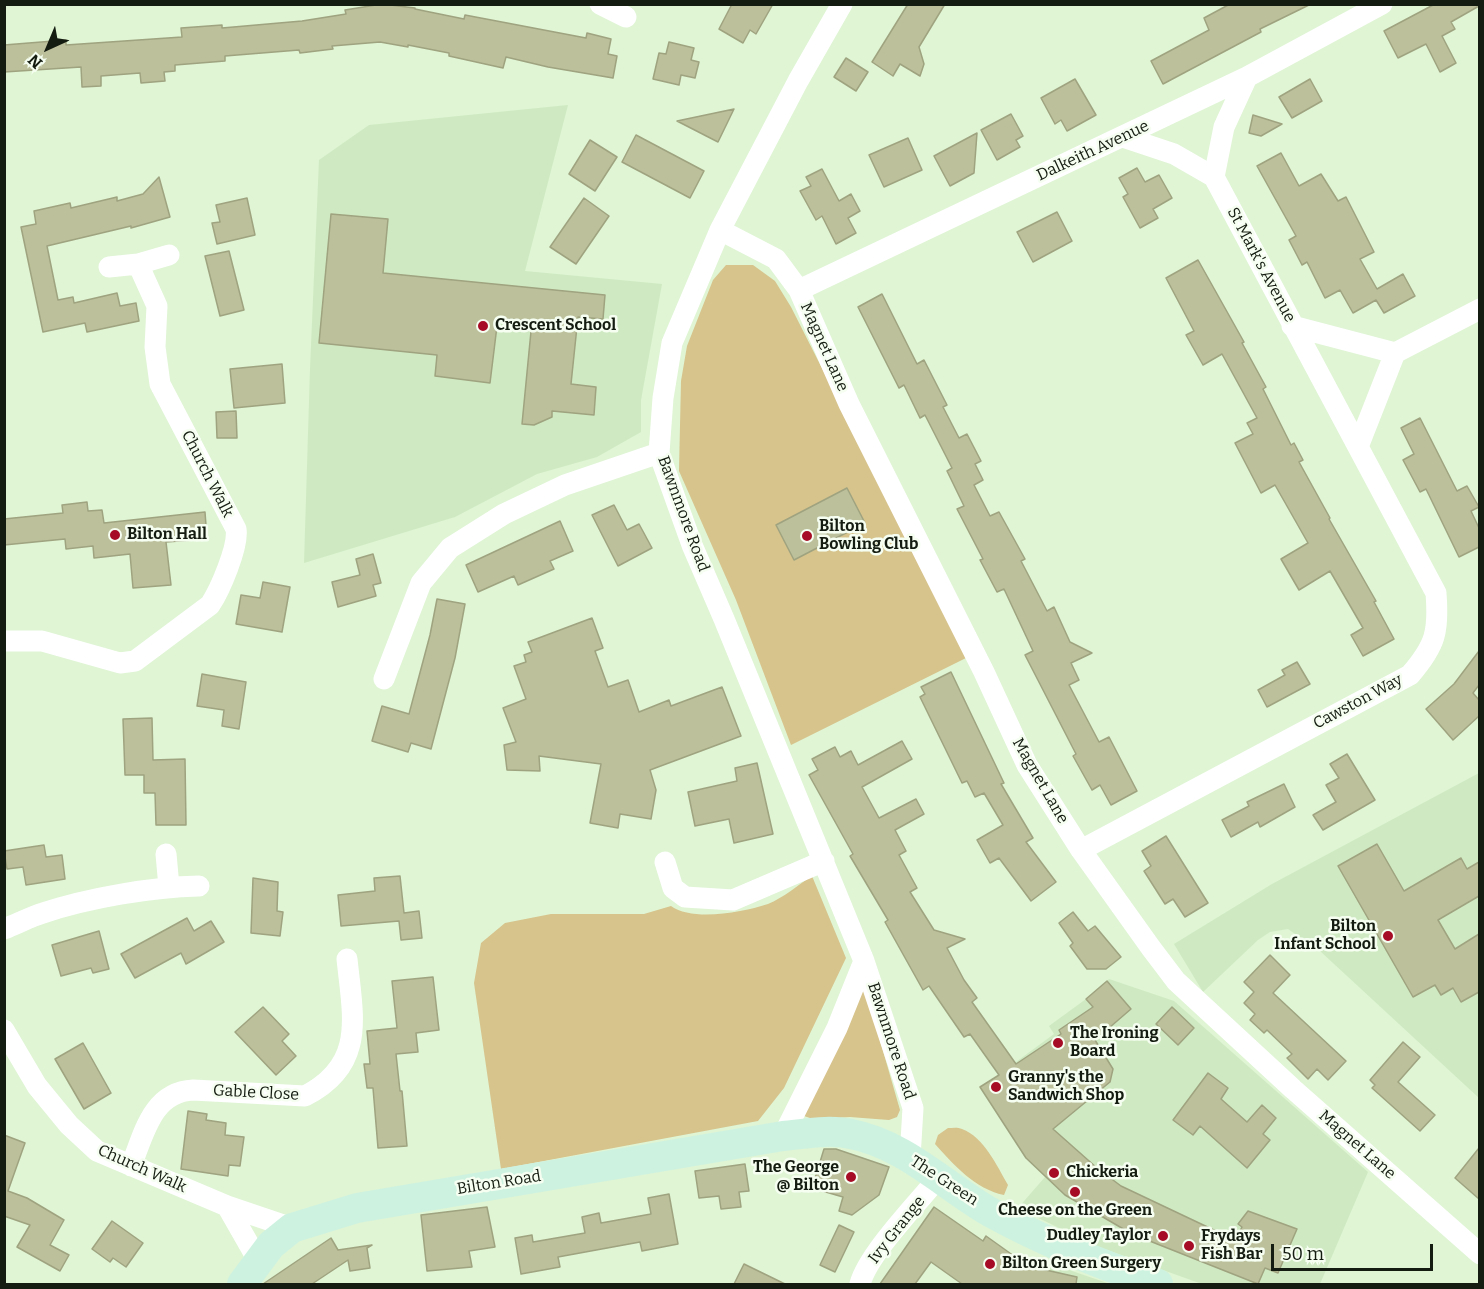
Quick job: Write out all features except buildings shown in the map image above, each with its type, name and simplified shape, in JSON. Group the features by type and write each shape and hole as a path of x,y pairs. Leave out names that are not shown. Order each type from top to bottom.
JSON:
{"main road":[{"name":"The Green","path":"783,1136 827,1132 851,1134 871,1140 910,1158 990,1211 1098,1263 1158,1284"},
{"name":"Bilton Road","path":"251,1273 271,1245 292,1228 357,1208 783,1136"}],"street":[{"path":"600,4 626,17"},
{"name":"Bawnmore Road","path":"842,4 798,81 720,230 672,343 663,398 659,453 692,545 864,961 913,1108 910,1158"},
{"name":"Dalkeith Avenue","path":"799,290 1247,77 1382,4"},
{"path":"1123,137 1174,153 1214,177 1224,127 1247,77"},
{"name":"St Mark's Avenue","path":"1214,177 1358,447"},
{"name":"Magnet Lane","path":"720,230 776,259 799,290 849,404 984,672 1027,765 1081,850 1176,981 1293,1089 1476,1242"},
{"path":"109,267 138,264 169,255"},
{"name":"Church Walk","path":"4,641 42,641 120,663 135,660 210,605 217,593 236,542 236,529 160,384 155,347 158,306 138,264"},
{"path":"1358,447 1395,353 1479,309"},
{"path":"1293,326 1395,353"},
{"name":"Cawston Way","path":"1081,850 1410,675 1422,662 1433,643 1438,620 1436,593 1358,447"},
{"path":"384,679 421,583 450,548 504,514 565,485 659,453"},
{"path":"166,854 169,887"},
{"path":"665,862 673,888 685,897 733,900 824,861"},
{"path":"4,929 43,913 91,901 169,887 199,886"},
{"name":"Gable Close","path":"130,1166 153,1113 170,1094 180,1090 193,1090 305,1096 319,1089 333,1077 344,1063 350,1048 353,1012 347,959"},
{"name":"Bawnmore Road","path":"783,1136 837,1028 864,961"},
{"name":"Church Walk","path":"4,1030 33,1081 69,1125 98,1151 227,1206 292,1228"},
{"name":"Ivy Grange","path":"860,1284 862,1275 875,1254 938,1178"},
{"path":"227,1206 251,1273"}],"shaded area":[{"name":"Crescent School","path":"568,105 525,271 662,284 641,400 641,432 597,457 537,474 455,517 304,563 319,160 369,125"},
{"name":"Bilton Bowling Club","path":"726,265 753,265 775,281 791,307 968,657 791,745 736,600 679,471 681,381 687,346 713,280"},
{"name":"Bilton Infant School","path":"1479,773 1479,1098 1320,951 1288,929 1270,932 1258,940 1203,992 1174,944 1272,884"},
{"path":"812,876 846,958 784,1088 758,1121 501,1169 474,983 481,943 505,923 551,914 644,914 671,906 680,911 705,915 746,910 774,901"},
{"path":"1109,979 1174,1001 1368,1172 1320,1284 1202,1284 1096,1246 1018,1208 1045,1177 1024,1156 980,1087 1054,1034 1049,1026"},
{"path":"864,985 900,1110 897,1117 889,1120 850,1117 813,1119 804,1116"},
{"path":"948,1128 962,1129 977,1138 983,1145 1008,1185 1004,1195 974,1182 935,1144 938,1135"},
{"path":"1037,1259 1110,1284 1032,1284"}],"place":[{"name":"Crescent School","path":"483,326"},
{"name":"Bilton Hall","path":"115,535"},
{"name":"Bilton Bowling Club","path":"807,536"},
{"name":"Bilton Infant School","path":"1388,936"},
{"name":"The Ironing Board","path":"1058,1043"},
{"name":"Granny's the Sandwich Shop","path":"996,1087"},
{"name":"Chickeria","path":"1054,1173"},
{"name":"The George @ Bilton","path":"851,1177"},
{"name":"Cheese on the Green","path":"1075,1192"},
{"name":"Dudley Taylor","path":"1163,1236"},
{"name":"Frydays Fish Bar","path":"1189,1246"},
{"name":"Bilton Green Surgery","path":"990,1264"}]}
